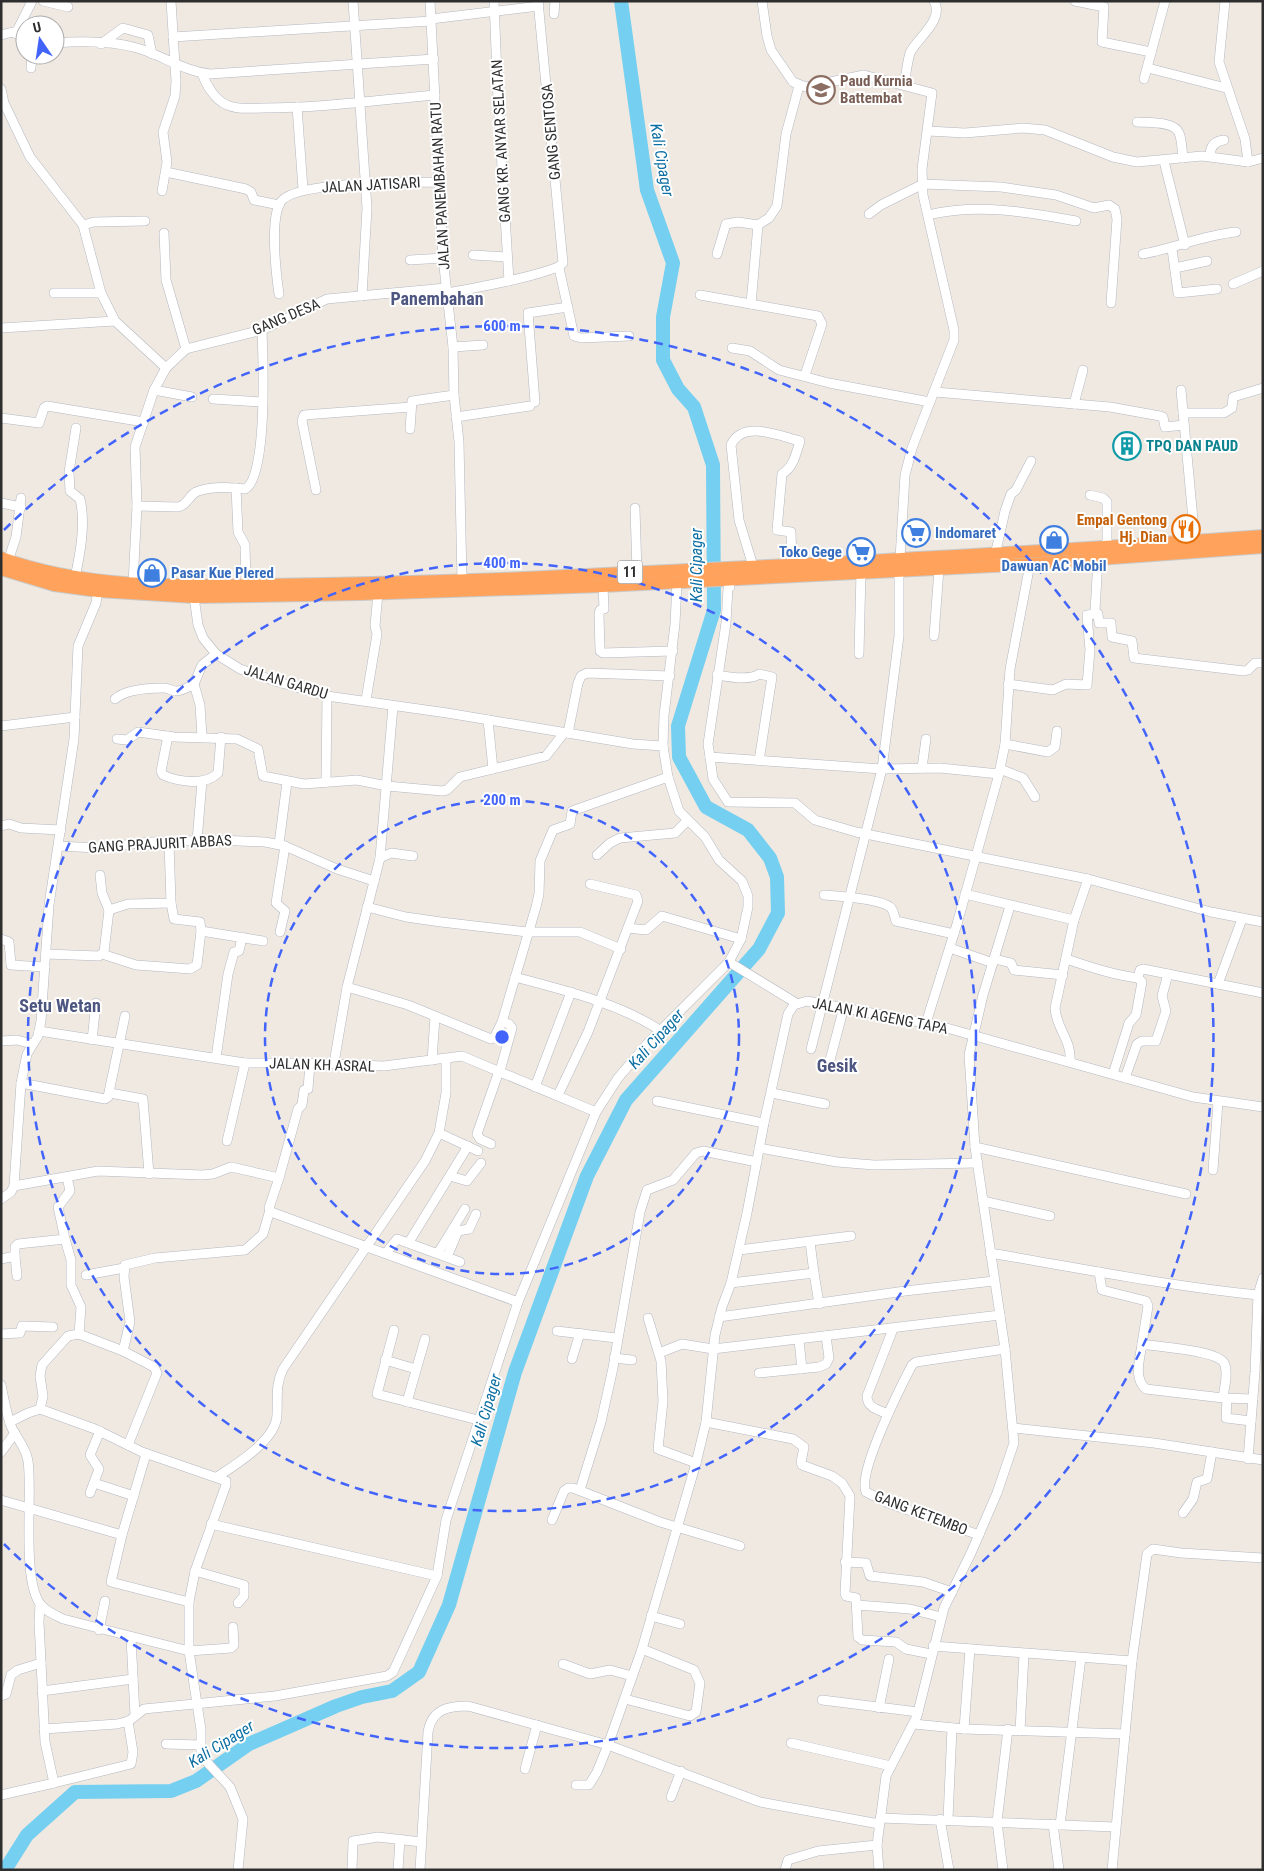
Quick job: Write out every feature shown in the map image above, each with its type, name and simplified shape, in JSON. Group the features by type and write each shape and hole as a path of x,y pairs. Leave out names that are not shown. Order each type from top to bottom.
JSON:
{"highway":[{"name":"11","path":"3,563 54,586 98,591 194,597 360,589 462,580 563,581 603,586 733,579 861,571 995,555 1263,536"},
{"name":"11","path":"733,579 753,566 792,564 900,565 939,568 1030,564 1263,547"},
{"name":"11","path":"3,563 75,578 133,584 360,589 378,593 563,581 637,572 698,568 733,579"}],"street":[{"path":"1,35 14,33 20,27 32,1"},
{"path":"43,1 68,7"},
{"path":"162,190 166,172 163,132 175,96 171,1"},
{"path":"352,1 367,208 362,296"},
{"name":"JALAN PANEMBAHAN RATU","path":"430,1 443,258 453,348 462,580"},
{"name":"GANG KR. ANYAR SELATAN","path":"494,1 509,280"},
{"path":"554,1 554,14"},
{"path":"762,1 771,50 793,82 799,86 813,86 864,75 932,93 922,168 923,184 928,215 954,330 954,340 912,448 905,475 900,565 899,636 882,768 864,834 824,1004 811,1049"},
{"path":"904,85 910,52 929,30 936,11 934,1"},
{"path":"1075,1 1105,4 1102,42 1151,52"},
{"path":"1144,79 1165,1"},
{"path":"1225,1 1218,62 1240,123 1248,162"},
{"path":"155,54 194,35 431,20 495,13 539,4"},
{"name":"GANG SENTOSA","path":"539,4 561,266 574,336 581,338 629,336"},
{"path":"101,44 123,28 148,35 155,54"},
{"path":"65,43 101,44 135,48 202,73 230,74 434,59"},
{"path":"1148,68 1226,88"},
{"path":"202,73 210,90 228,106 246,108 297,107 435,95"},
{"path":"717,254 726,224 738,222 758,225 769,218 777,206 786,134 799,86"},
{"path":"1,89 4,103 30,157 83,225 101,293 116,321 166,368"},
{"path":"278,294 275,242 279,205 284,198 303,189 297,107"},
{"path":"1137,122 1170,126 1176,129 1180,133 1183,158"},
{"path":"928,131 965,133 1035,128 1045,130 1113,157 1137,162 1210,156 1248,162 1263,158"},
{"path":"1210,156 1211,147 1215,142 1224,140"},
{"path":"1164,161 1185,245"},
{"path":"166,172 246,189 257,201 279,205"},
{"name":"JALAN JATISARI","path":"303,189 365,184 440,182"},
{"path":"869,214 889,201 923,184 1001,187 1056,195 1094,208 1109,205 1115,209 1117,219 1111,303"},
{"path":"928,215 951,210 1006,210 1076,221"},
{"path":"83,225 94,222 145,221"},
{"path":"751,304 758,225"},
{"path":"1143,254 1172,249 1212,234 1236,232"},
{"path":"164,233 166,280 186,349"},
{"path":"1172,249 1178,293 1217,289"},
{"path":"472,255 508,256"},
{"path":"410,260 443,258"},
{"path":"1175,268 1207,261"},
{"name":"GANG DESA","path":"133,584 137,506 134,454 154,390 166,368 186,349 262,330 318,302 362,296 446,290 509,280 561,266"},
{"path":"1233,284 1263,271"},
{"path":"54,293 101,293"},
{"path":"700,295 819,318 820,331 799,374"},
{"path":"456,417 532,404 528,313 568,307"},
{"path":"4,328 116,321"},
{"path":"137,506 178,507 183,506 192,495 201,490 249,487 256,471 260,448 262,330"},
{"path":"453,348 483,345"},
{"path":"732,348 750,351 779,370 930,402"},
{"path":"1074,404 1083,370"},
{"path":"1183,413 1224,413 1232,408 1233,397 1263,388"},
{"path":"154,390 192,397"},
{"path":"1180,390 1195,542"},
{"path":"935,392 1138,411 1160,416 1163,418 1166,428 1184,425"},
{"path":"410,429 412,401 454,396"},
{"path":"213,399 262,402"},
{"path":"1,418 39,423 44,408 47,406 144,422"},
{"path":"316,490 302,421 304,415 411,407"},
{"path":"75,578 80,557 82,517 80,499 70,491 69,472 76,428"},
{"path":"753,566 738,520 731,445 734,439 741,434 753,430 800,441 794,460 788,471 782,474 777,530 792,532 792,564"},
{"path":"995,555 1000,526 1008,502 1031,461"},
{"path":"236,488 238,532 245,545 246,585"},
{"path":"1090,495 1103,498 1107,502 1107,548"},
{"path":"1,503 21,502 16,537 3,563"},
{"path":"635,508 637,572"},
{"path":"1095,614 1098,559"},
{"path":"926,1023 950,948 999,771 1005,744 1008,684 1030,564"},
{"path":"934,636 939,568"},
{"path":"859,654 861,571"},
{"path":"733,579 708,744 713,779 727,801 795,803 816,820 864,834 976,854 1088,878 1242,919 1263,922"},
{"path":"44,1729 117,1724 132,1718 144,1708 275,1696 387,1676 398,1665 437,1576 446,1520 518,1302 596,1112 618,1078 661,1031 731,963 741,939 749,900 744,884 719,860 705,837 687,821 676,804 668,778 663,746 664,715 673,651 676,582"},
{"path":"603,586 604,609 600,610 599,614 600,651 603,653 673,651"},
{"path":"1,1199 11,1192 14,1186 21,1083 27,1054 39,1032 49,905 74,739 78,646 96,604 98,591"},
{"path":"366,700 377,634 375,626 378,593"},
{"name":"JALAN GARDU","path":"194,597 198,625 204,638 216,654 255,675 327,696 366,700 393,706 633,744 663,746"},
{"path":"1008,684 1053,690 1066,684 1087,685 1090,650 1087,615 1095,614 1098,614 1099,623 1111,623 1112,636 1132,641 1134,658 1246,670 1255,663 1263,663"},
{"path":"202,737 200,705 194,684 204,662 216,654"},
{"path":"118,739 127,740 138,732 168,736 237,738 256,746 260,752 261,773 263,776 304,784 357,780 387,786 445,791 457,778 546,756 566,733 578,683 581,676 587,672 670,676"},
{"path":"717,675 739,678 759,674 772,677 759,761"},
{"path":"115,699 120,694 133,691 167,688 176,691 194,684"},
{"path":"326,782 327,696"},
{"path":"334,1063 347,987 380,858 393,706"},
{"path":"1,726 74,717"},
{"path":"488,720 493,769"},
{"path":"1005,744 1048,752 1055,747 1057,731"},
{"path":"168,736 161,771 163,775 177,780 202,782 218,773 221,737"},
{"path":"922,768 926,739"},
{"path":"710,757 882,768 999,771 1023,778 1035,797"},
{"path":"347,987 408,1005 491,1039 494,1038 502,1022 539,894 540,861 553,830 570,824 572,811 668,778"},
{"path":"197,841 202,782"},
{"path":"280,932 285,911 276,903 287,782"},
{"path":"597,854 610,843 620,838 675,833 687,821"},
{"path":"1,826 61,830"},
{"name":"GANG PRAJURIT ABBAS","path":"59,846 97,848 150,842 265,842 282,845 337,869 374,881"},
{"path":"46,954 79,956 102,954 136,965 190,970 197,965 201,931 199,922 174,919 171,903 169,842"},
{"path":"380,858 391,853 413,856"},
{"path":"100,875 102,893 109,910 105,946 102,954"},
{"path":"1070,1061 1070,1047 1055,1016 1055,1008 1074,920 1088,878"},
{"path":"558,1095 600,1002 621,949 637,897 590,884"},
{"path":"965,894 1074,920"},
{"path":"824,895 888,906 893,911 896,920 954,934"},
{"path":"109,910 128,904 171,903"},
{"path":"880,1870 877,1845 884,1784 891,1766 914,1724 941,1617 979,1535 1012,1452 1014,1428 1005,1349 975,1147 968,1055 1010,906"},
{"path":"367,907 421,920 527,932 580,932 621,949"},
{"path":"628,928 646,930 662,916 741,939"},
{"path":"1218,984 1242,919"},
{"path":"201,931 263,941"},
{"path":"216,1058 228,974 234,952 239,950 242,937"},
{"path":"1,939 9,942 11,965 45,967"},
{"path":"950,948 994,961 1009,962 1014,970 1063,975"},
{"path":"1066,959 1105,972 1138,978 1142,982 1136,1015 1129,1023 1114,1074"},
{"path":"731,963 796,1003"},
{"path":"1138,978 1140,970 1143,969 1263,993"},
{"path":"1124,1037 1139,1042 1156,1041 1166,1012 1162,996 1168,974"},
{"path":"515,977 600,1002 642,1019 661,1031"},
{"path":"535,1087 571,992"},
{"name":"JALAN KI AGENG TAPA","path":"576,1784 589,1785 597,1772 608,1745 642,1649 698,1456 706,1422 713,1349 720,1317 731,1283 788,1014 796,1003 807,1001 926,1023 1218,1102 1263,1107"},
{"path":"92,1040 96,1003"},
{"path":"830,1060 844,1007"},
{"path":"21,1083 105,1099 110,1093 124,1016"},
{"path":"432,1060 432,1026 435,1016"},
{"path":"491,1144 480,1139 478,1134 512,1028 509,1024 502,1022"},
{"name":"JALAN KH ASRAL","path":"39,1032 245,1064 334,1063 384,1066 462,1056 596,1112"},
{"path":"1,1041 17,1040 32,1044"},
{"path":"1125,1078 1139,1042"},
{"path":"217,1477 254,1450 274,1430 277,1413 276,1389 283,1369 425,1161 439,1132 446,1093 446,1058"},
{"path":"86,1275 124,1268 128,1263 155,1258 246,1250 263,1234 298,1109 302,1104 304,1090 308,1089 310,1063"},
{"path":"227,1141 245,1064"},
{"path":"110,1093 143,1099 149,1174"},
{"path":"772,1093 825,1104"},
{"path":"656,1101 764,1123"},
{"path":"1213,1170 1218,1102"},
{"path":"439,1132 478,1151"},
{"path":"408,1242 468,1146"},
{"path":"975,1147 1186,1194"},
{"path":"759,1148 837,1162 874,1165 978,1163"},
{"path":"580,1490 601,1422 640,1212 647,1190 673,1180 696,1153 702,1151 757,1162"},
{"path":"450,1176 467,1181 481,1163"},
{"path":"14,1186 98,1171 149,1174 208,1174 237,1167 279,1178"},
{"path":"67,1177 70,1191 58,1207 71,1260 71,1285 81,1308 79,1334"},
{"path":"983,1201 1050,1216"},
{"path":"438,1254 465,1209"},
{"path":"270,1210 291,1220 386,1252 518,1302"},
{"path":"469,1229 476,1214"},
{"path":"456,1223 469,1229"},
{"path":"448,1257 458,1231 469,1229"},
{"path":"738,1250 851,1236"},
{"path":"17,1276 15,1247 18,1244 65,1238"},
{"path":"386,1252 397,1239 460,1262"},
{"path":"810,1242 819,1304"},
{"path":"990,1253 1219,1291 1258,1295"},
{"path":"1,1259 15,1256"},
{"path":"123,1351 130,1322 124,1268"},
{"path":"1099,1272 1102,1290 1146,1301 1148,1306 1138,1374 1139,1381 1146,1388 1253,1400"},
{"path":"731,1283 814,1273"},
{"path":"1248,1459 1253,1400 1259,1364 1258,1295 1263,1278"},
{"path":"720,1317 994,1281"},
{"path":"659,1353 676,1346 713,1349 1000,1315"},
{"path":"648,1318 659,1353 662,1401 658,1449 698,1456"},
{"path":"1,1334 20,1333 22,1326 54,1327"},
{"path":"893,1329 867,1396 867,1400 873,1408 888,1414 912,1365 916,1362 1005,1349"},
{"path":"394,1330 377,1394 478,1420"},
{"path":"557,1331 616,1338"},
{"path":"572,1359 580,1333"},
{"path":"40,1410 43,1396 40,1376 42,1365 68,1336 79,1334 123,1351 154,1367 157,1374 128,1445"},
{"path":"759,1373 818,1367 828,1362 826,1336"},
{"path":"407,1402 425,1339"},
{"path":"799,1340 802,1369"},
{"path":"1142,1344 1208,1354 1221,1360 1226,1368 1226,1418 1251,1421"},
{"path":"614,1358 632,1360"},
{"path":"386,1360 416,1369"},
{"path":"1,1387 10,1422 23,1445 28,1463 30,1554 33,1583 40,1604 44,1729 54,1783"},
{"path":"10,1422 28,1412 40,1410 100,1431 146,1454 226,1481 195,1571 189,1602 188,1651 201,1753 205,1760 226,1781 237,1799 243,1819 238,1870"},
{"name":"GANG KETEMBO","path":"888,1414 868,1469 865,1490 888,1503 979,1535"},
{"path":"706,1422 793,1439 804,1447 800,1462 802,1465 827,1473 842,1483 848,1491 851,1500 845,1562 845,1593 846,1596 855,1597 858,1635 860,1639 896,1642 906,1649 970,1649 1132,1661"},
{"path":"1014,1428 1154,1443 1263,1460"},
{"path":"90,1493 99,1469 90,1455 100,1431"},
{"path":"1,1452 15,1433"},
{"path":"1183,1513 1193,1499 1197,1482 1207,1480 1212,1452"},
{"path":"146,1454 122,1535 111,1582 189,1602"},
{"path":"94,1483 134,1496"},
{"path":"552,1520 564,1491 568,1488 580,1490 677,1528 740,1546"},
{"path":"1,1500 29,1506 71,1522 122,1535"},
{"path":"211,1524 437,1576"},
{"path":"1112,1870 1132,1661 1144,1570 1149,1551 1153,1549 1181,1553 1263,1558"},
{"path":"845,1562 866,1563 870,1576 923,1582 952,1592"},
{"path":"195,1571 244,1585 244,1596 238,1603"},
{"path":"99,1630 105,1601"},
{"path":"40,1604 51,1614 63,1619 99,1630 188,1651 231,1648 234,1646 233,1627"},
{"path":"856,1604 910,1609 941,1617"},
{"path":"651,1616 680,1624"},
{"path":"1,1795 131,1764 133,1752 132,1638"},
{"path":"625,1699 690,1716 696,1712 700,1683 694,1670 642,1649"},
{"path":"964,1729 970,1649"},
{"path":"1020,1731 1024,1654"},
{"path":"1060,1870 1057,1824 1072,1733 1081,1658"},
{"path":"879,1708 889,1659"},
{"path":"1,1696 6,1694 11,1675 18,1670 41,1664"},
{"path":"563,1664 590,1674 610,1670 632,1676"},
{"path":"42,1691 133,1679"},
{"path":"822,1700 918,1712"},
{"path":"420,1870 428,1732 433,1718 438,1712 451,1707 468,1706 608,1745 760,1802 880,1821 944,1819 1115,1827"},
{"path":"914,1724 964,1729 1125,1734"},
{"path":"525,1769 537,1725"},
{"path":"949,1870 944,1819 952,1728"},
{"path":"1003,1870 998,1822 1008,1730"},
{"path":"791,1743 891,1766"},
{"path":"166,1744 201,1745"},
{"path":"670,1797 681,1771"},
{"path":"352,1870 352,1845 354,1841 378,1837 421,1842"},
{"path":"398,1870 400,1839"},
{"path":"785,1870 788,1860 805,1854 877,1845"}],"waterway":[{"name":"Kali Cipager","path":"5,1870 27,1835 75,1792 171,1791 196,1781 249,1744 336,1706 362,1697 392,1691 419,1672 449,1605 515,1372 587,1176 626,1100 759,949 778,913 777,877 770,858 748,830 706,807 679,757 678,726 714,610 713,465 694,407 678,389 663,360 663,317 673,263 647,190 621,1"}],"place":[{"name":"Paud Kurnia Battembat","path":"821,90"},
{"name":"TPQ DAN PAUD","path":"1127,446"},
{"name":"Empal Gentong Hj. Dian","path":"1186,529"},
{"name":"Indomaret","path":"916,533"},
{"name":"Dawuan AC Mobil","path":"1054,540"},
{"name":"Toko Gege","path":"861,552"},
{"name":"Pasar Kue Plered","path":"152,573"}],"district":[{"name":"Panembahan","path":"437,298"},
{"name":"Setu Wetan","path":"60,1005"},
{"name":"Gesik","path":"837,1065"}]}
